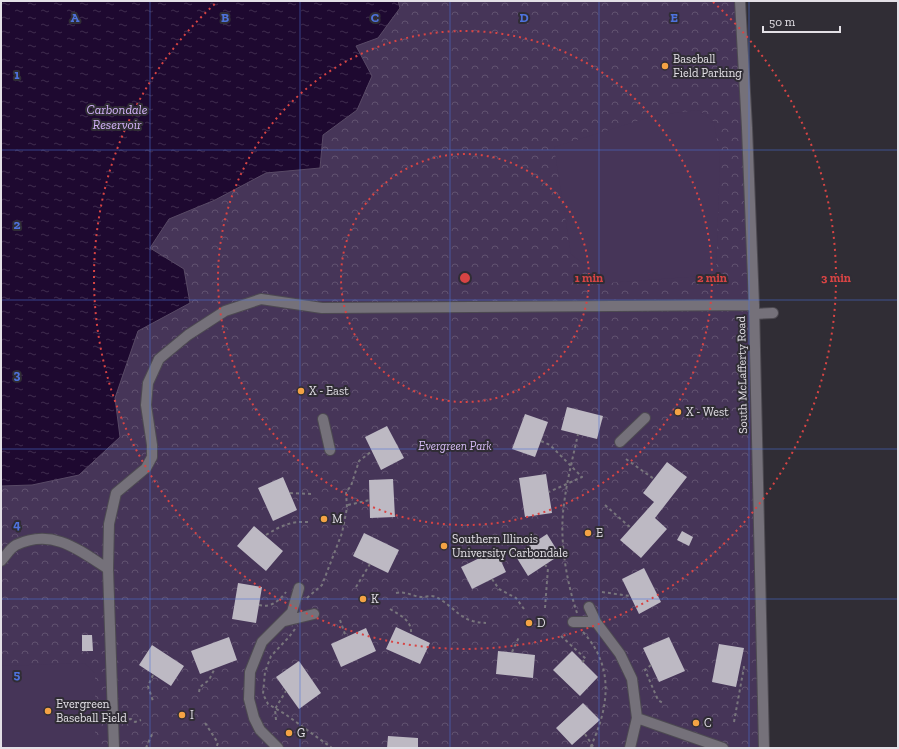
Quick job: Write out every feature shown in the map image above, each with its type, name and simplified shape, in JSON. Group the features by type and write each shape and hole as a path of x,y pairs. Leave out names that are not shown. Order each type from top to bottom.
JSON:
{"street":[{"name":"South McLafferty Road","path":"740,1 747,128 754,310 764,748"},
{"path":"114,748 108,569 109,524 116,494 146,468 152,457 152,445 146,406 148,383 159,359 188,336 225,311 262,299 322,308 754,310 772,313"},
{"path":"323,418 330,450"},
{"path":"620,442 645,418"},
{"path":"1,561 14,545 35,540 53,539 69,543 108,569"},
{"path":"278,748 267,739 257,724 249,699 248,684 254,659 262,642 292,612 295,588"},
{"path":"589,607 596,622 620,654 627,668 635,693 637,718 630,748"},
{"path":"283,622 314,614"},
{"path":"577,622 596,622"},
{"path":"637,718 723,748"}],"path":[{"path":"578,434 563,504 563,540 567,572 577,622 582,631 595,647 605,678 605,704 590,748"},
{"path":"541,441 550,445 582,477 549,492"},
{"path":"306,599 322,586 342,534 347,505 346,492 350,486 359,462 372,451"},
{"path":"626,459 654,479"},
{"path":"290,493 312,494"},
{"path":"347,505 370,500"},
{"path":"604,505 631,528"},
{"path":"266,535 280,525 295,521 308,522"},
{"path":"356,587 370,564"},
{"path":"545,565 548,568 545,608"},
{"path":"492,579 499,589 516,598 524,609"},
{"path":"259,605 266,607 275,603 295,588"},
{"path":"396,593 403,592 420,597 435,596 466,620 473,623 486,623"},
{"path":"602,592 630,596"},
{"path":"390,609 409,622 411,634"},
{"path":"298,617 296,626 289,637 271,656 265,672 263,694 268,704 285,714 332,748"},
{"path":"340,620 346,637"},
{"path":"561,636 586,659 582,662"},
{"path":"512,652 519,637"},
{"path":"651,665 645,670 658,700 663,703"},
{"path":"734,722 744,667 740,667"},
{"path":"199,692 200,687 209,680 215,668"},
{"path":"154,675 148,686 154,701"},
{"path":"276,720 275,709 278,701 286,691"},
{"path":"113,721 141,720"},
{"path":"205,723 218,743 216,748"},
{"path":"146,748 153,732"},
{"path":"585,734 594,748"}],"green space":[{"name":"Evergreen Park","path":"398,1 740,1 764,748 1,748 1,486 32,485 120,437 115,398 138,331 190,303 184,269 150,248 169,219 215,200 266,173 320,168 323,135 357,110 356,46 400,9"},
{"path":"699,110 714,122 720,158 716,275 607,283 571,254 554,147 657,115"},
{"name":"Evergreen Baseball Field","path":"84,663 95,673 95,748 1,748 1,666"}],"water":[{"name":"Carbondale Reservoir","path":"1,1 398,1 400,8 378,38 356,46 372,76 357,110 323,135 320,168 266,173 215,200 169,219 150,248 184,269 190,303 138,331 115,398 120,437 79,475 32,485 1,486"}],"building":[{"path":"567,407 603,416 597,439 561,430"},
{"path":"525,414 548,422 535,457 512,449"},
{"path":"387,426 404,458 381,470 365,437"},
{"path":"667,462 687,477 655,518 667,529 641,558 620,540 654,502 643,493"},
{"path":"546,474 552,513 525,517 519,478"},
{"path":"283,477 297,510 273,521 258,488"},
{"path":"393,479 395,517 370,518 369,480"},
{"path":"254,526 283,551 266,571 237,546"},
{"path":"682,531 693,537 689,546 677,540"},
{"path":"364,533 399,550 388,573 353,556"},
{"path":"547,534 560,555 528,576 515,555"},
{"path":"496,550 506,572 472,589 461,567"},
{"path":"644,568 661,602 639,614 622,579"},
{"path":"238,583 262,587 256,623 232,619"},
{"path":"396,627 430,643 420,664 386,649"},
{"path":"366,628 376,651 341,667 331,644"},
{"path":"82,635 92,635 93,651 82,651"},
{"path":"229,637 237,660 200,674 191,651"},
{"path":"669,637 685,671 659,682 643,648"},
{"path":"719,644 744,648 736,687 712,682"},
{"path":"152,645 184,666 171,686 139,665"},
{"path":"498,651 535,655 533,678 496,674"},
{"path":"572,651 598,677 580,696 553,670"},
{"path":"299,661 321,693 299,709 276,677"},
{"path":"583,703 600,720 572,745 556,728"},
{"path":"388,736 418,738 418,748 387,748"}],"place":[{"name":"Baseball Field Parking","path":"665,66"},
{"name":"X - East","path":"301,391"},
{"name":"X - West","path":"678,412"},
{"name":"M","path":"324,519"},
{"name":"E","path":"588,533"},
{"name":"Southern Illinois University Carbondale","path":"444,546"},
{"name":"K","path":"363,599"},
{"name":"D","path":"529,623"},
{"name":"Evergreen Baseball Field","path":"48,711"},
{"name":"I","path":"182,715"},
{"name":"C","path":"696,723"},
{"name":"G","path":"289,733"}]}
